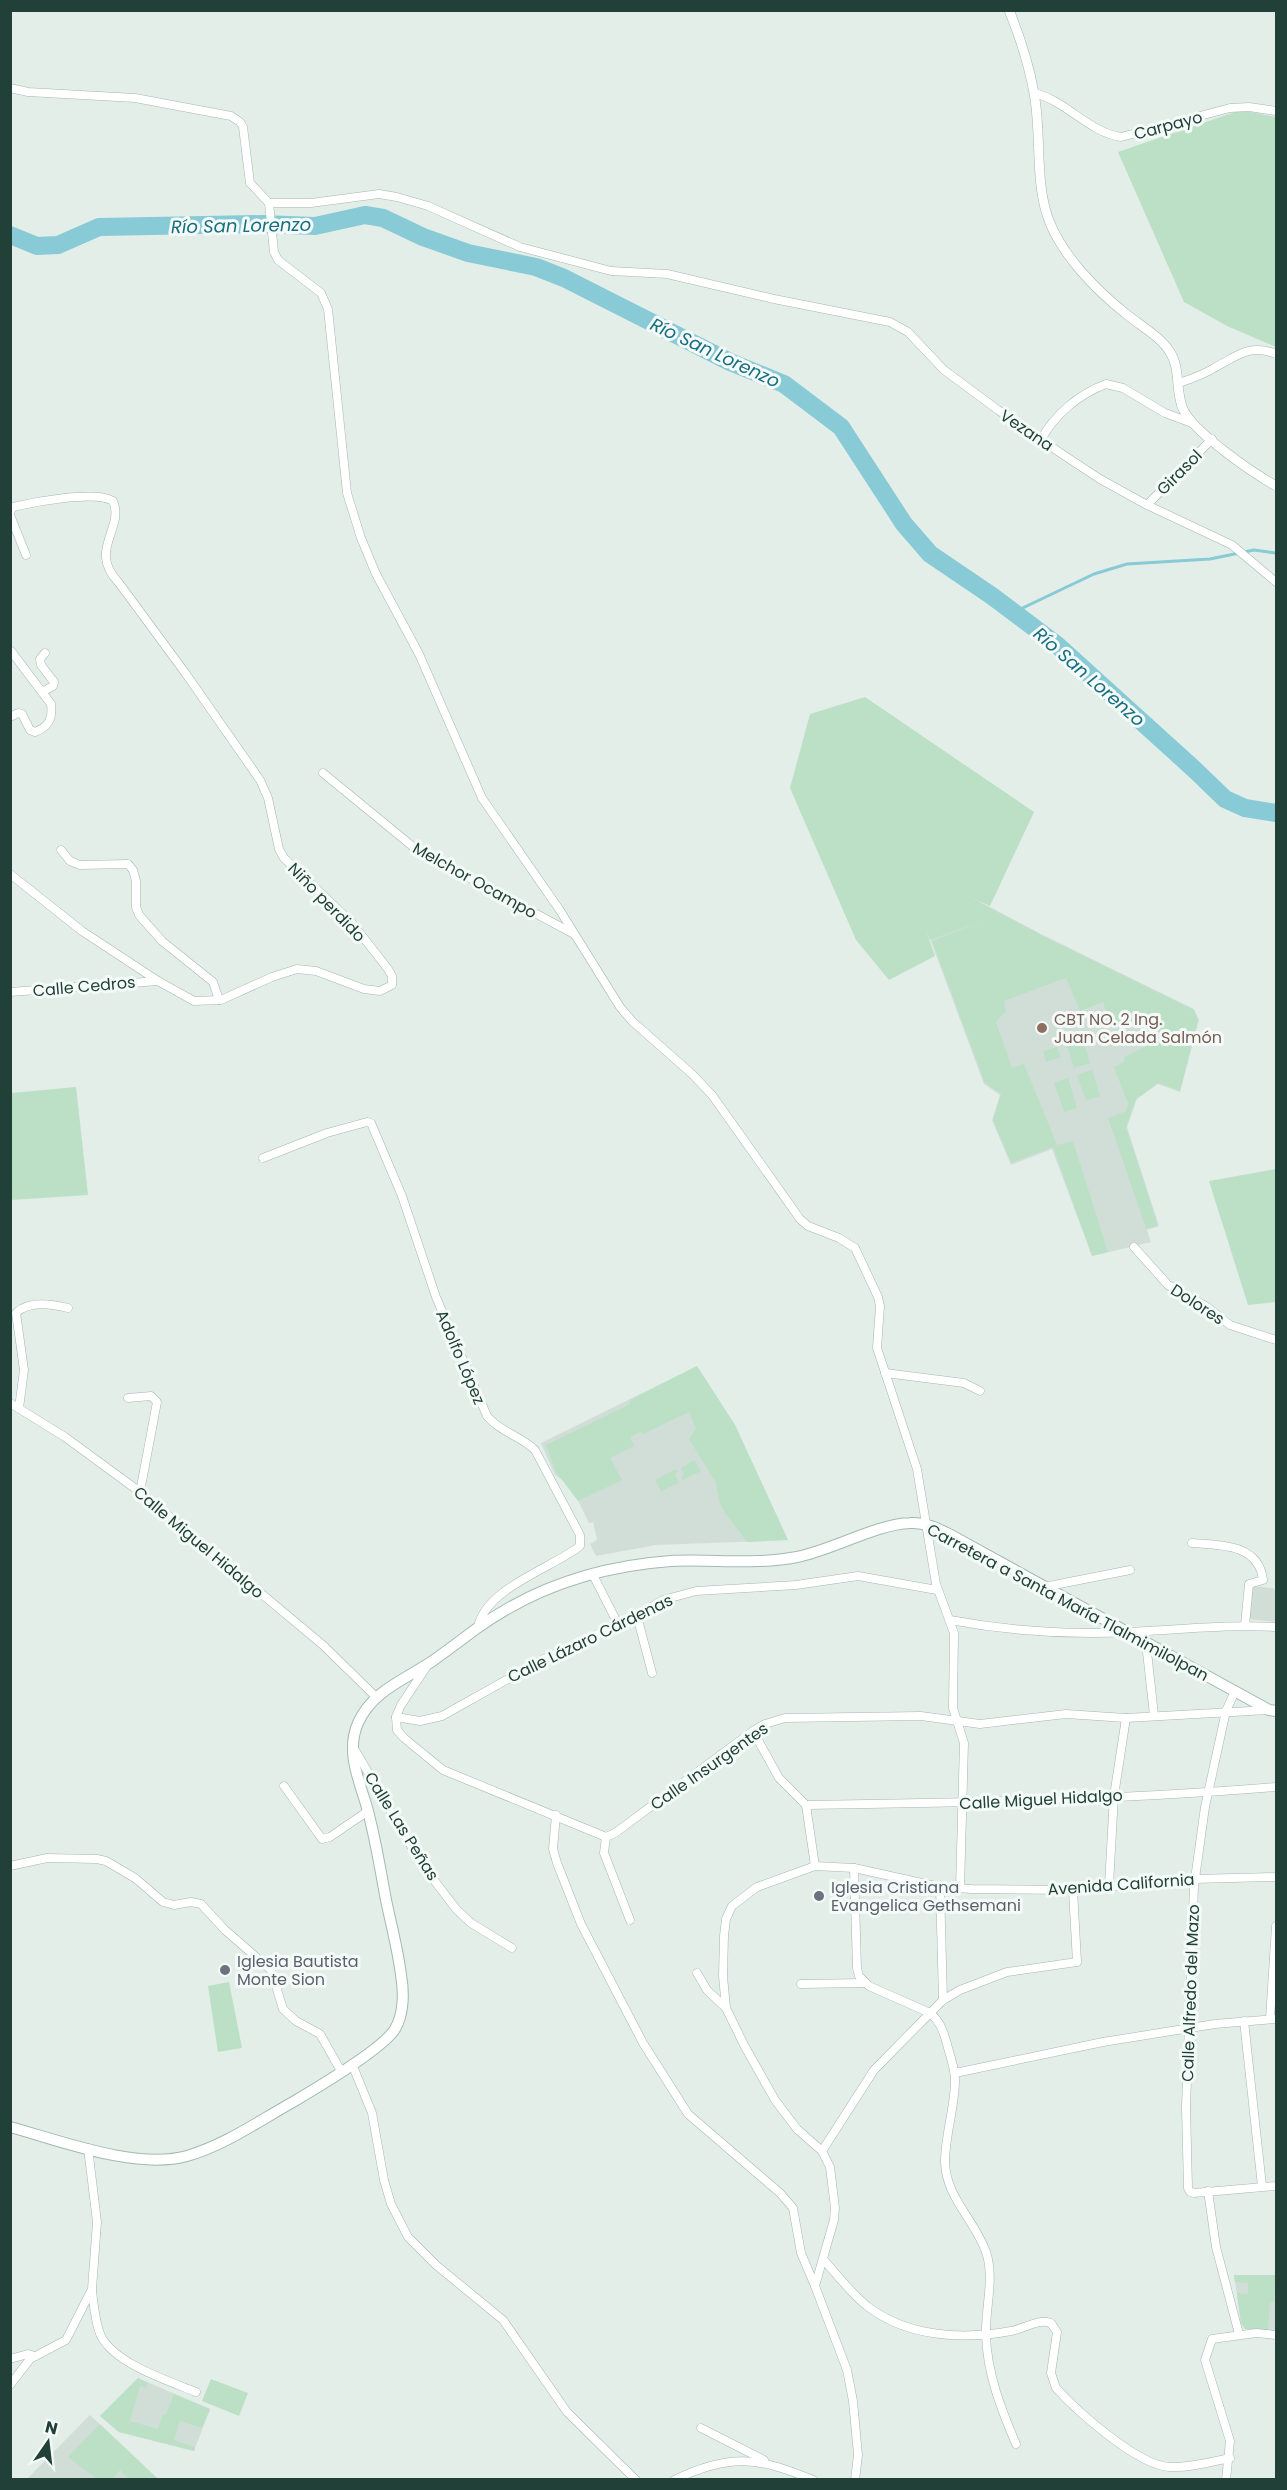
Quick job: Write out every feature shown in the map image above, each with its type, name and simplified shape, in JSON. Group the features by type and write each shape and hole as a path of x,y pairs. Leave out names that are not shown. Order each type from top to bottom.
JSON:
{"main road":[{"name":"Carretera a Santa María Tlalmimilolpan","path":"10,2127 144,2160 184,2157 223,2142 341,2071 388,2038 399,2021 402,2007 401,1974 368,1811 353,1760 352,1746 359,1721 376,1697 386,1689 428,1664 478,1627 542,1591 591,1573 675,1561 792,1558 824,1550 895,1525 927,1524 1273,1710"}],"street":[{"path":"1010,10 1034,93 1043,200 1049,223 1082,271 1115,305 1170,352 1177,370 1182,408 1192,423 1257,475 1276,486"},
{"path":"10,88 28,92 135,98 231,116 240,122 243,127 250,183 269,203 274,252 278,260 321,293 328,309 347,493 361,537 376,574 419,654 482,798 575,935 620,1007 712,1095 800,1219 808,1226 839,1238 855,1248 878,1297 880,1306 877,1348 917,1470 937,1590 950,1620 955,1644 953,1708 964,1743 960,1888"},
{"name":"Carpayo","path":"1034,93 1054,100 1106,134 1121,137 1230,108 1249,107 1276,111"},
{"name":"Vezana","path":"269,203 311,203 379,194 397,197 428,206 520,247 611,271 667,274 774,299 890,322 899,326 945,370 1041,440 1100,479 1147,505 1232,545 1276,582"},
{"path":"1179,383 1202,375 1248,350 1261,349 1276,354"},
{"path":"1041,440 1053,419 1106,384 1123,388 1165,413 1192,423"},
{"name":"Girasol","path":"1147,505 1212,439"},
{"name":"Niño perdido","path":"10,514 13,507 35,502 104,497 113,501 114,513 105,563 108,572 186,674 260,780 268,798 279,849 284,858 352,923 392,976 392,984 380,991 346,983 316,971 297,969 272,977 236,995 219,1000 194,1001 158,981"},
{"path":"10,514 26,555"},
{"path":"10,717 18,713 22,714 32,732 45,727 50,722 52,714 51,704 11,651"},
{"path":"42,692 53,686 54,682 41,665 40,659 45,652"},
{"name":"Melchor Ocampo","path":"323,773 417,850 575,935"},
{"path":"61,850 70,861 80,865 128,864 133,870 136,881 136,907 139,915 162,941 213,982 219,1000"},
{"path":"10,874 82,931 158,981"},
{"name":"Calle Cedros","path":"10,992 158,981"},
{"name":"Adolfo López","path":"263,1158 327,1132 367,1122 371,1124 402,1196 436,1297 487,1416 498,1426 535,1450 580,1535 580,1546 499,1596 482,1615 478,1627"},
{"name":"Dolores","path":"1134,1247 1168,1285 1207,1307 1230,1325 1276,1340"},
{"path":"19,1408 24,1380 16,1313 23,1308 43,1304 68,1308"},
{"path":"885,1373 964,1383 980,1391"},
{"path":"128,1398 151,1396 157,1402 140,1492"},
{"name":"Calle Miguel Hidalgo","path":"10,1403 90,1454 140,1492 324,1646 376,1697"},
{"path":"1192,1543 1232,1548 1254,1556 1263,1580 1249,1584 1245,1625"},
{"path":"1044,1587 1130,1570"},
{"path":"591,1573 618,1624"},
{"name":"Calle Lázaro Cárdenas","path":"396,1717 420,1722 442,1716 533,1664 637,1616 663,1600 696,1591 796,1585 858,1576 937,1590"},
{"path":"637,1616 652,1673"},
{"path":"950,1620 984,1626 1050,1632 1128,1632 1245,1625 1276,1627"},
{"path":"1146,1643 1154,1715"},
{"path":"428,1664 401,1705 396,1717 398,1730 404,1738 443,1770 606,1837 604,1853 630,1920"},
{"name":"Calle Alfredo del Mazo","path":"1208,2192 1190,2192 1186,2135 1194,1879 1226,1711 1235,1691"},
{"name":"Calle Insurgentes","path":"606,1837 624,1827 753,1731 775,1720 801,1717 921,1716 980,1724 1066,1714 1126,1718 1273,1710"},
{"path":"1109,1885 1114,1796 1126,1718"},
{"path":"753,1731 779,1778 806,1805 815,1866"},
{"name":"Calle Las Peñas","path":"352,1746 418,1858 456,1909 471,1923 512,1948"},
{"path":"284,1786 322,1839 330,1837 368,1811"},
{"name":"Calle Miguel Hidalgo","path":"806,1805 962,1803 1209,1793 1276,1787"},
{"path":"556,1815 553,1840 555,1857 581,1924 643,2043 688,2114 787,2200 795,2217 801,2253 836,2338 851,2391 858,2455 855,2480"},
{"path":"10,1866 46,1858 97,1859 118,1867 135,1878 163,1902 174,1905 191,1902 201,1904 225,1930 266,1964 274,1976 283,2009 296,2021 320,2034 341,2071"},
{"name":"Avenida California","path":"815,2286 832,2228 835,2208 830,2167 822,2151 797,2129 775,2100 726,2008 723,1976 724,1936 728,1912 740,1899 757,1887 815,1866 854,1868 940,1887 960,1888 1073,1890 1194,1879 1276,1877"},
{"path":"854,1868 857,1968 864,1983"},
{"path":"940,1887 943,2000"},
{"path":"822,2151 874,2070 943,2000 960,1990 1007,1972 1077,1962 1073,1890"},
{"path":"955,2073 1103,2042 1273,2019 1276,1926"},
{"path":"697,1973 707,1990 726,2008"},
{"path":"801,1983 864,1983 930,2013 941,2026 955,2073 945,2159 946,2173 956,2201 980,2239 988,2258 986,2334 993,2381 1016,2444"},
{"path":"1244,2022 1262,2186"},
{"path":"352,2064 372,2113 384,2180 391,2204 408,2237 435,2265 502,2320 567,2412 636,2480"},
{"path":"88,2148 97,2222 92,2289 99,2332 106,2344 140,2369 196,2392"},
{"path":"1239,2334 1216,2247 1208,2192 1276,2186"},
{"path":"823,2259 865,2304 903,2326 950,2335 986,2334 1011,2331 1044,2321 1051,2323 1057,2332 1051,2373 1056,2388 1135,2455 1153,2464 1171,2467 1230,2458"},
{"path":"10,2385 22,2368 35,2356 66,2340 92,2289"},
{"path":"1226,2480 1230,2441 1205,2360 1212,2339 1239,2334 1276,2335"},
{"path":"10,2359 28,2354 35,2356"},
{"path":"701,2428 769,2463 813,2480"},
{"path":"674,2480 690,2472 734,2461 752,2460 769,2463"}],"shaded area":[{"path":"958,890 1041,934 1194,1009 1199,1020 1180,1092 1158,1084 1137,1099 1127,1127 1159,1226 1147,1230 1151,1242 1092,1256 1052,1149 1011,1165 992,1120 1000,1095 984,1084 917,904 919,897"},
{"path":"697,1366 735,1425 788,1540 656,1545 596,1556 590,1544 597,1540 593,1522 589,1523 567,1478 562,1480 555,1475 541,1443"},
{"path":"1252,1586 1273,1588 1276,1591 1276,1622 1248,1619"},
{"path":"1234,2275 1276,2275 1276,2331 1245,2329 1241,2323"},
{"path":"138,2378 210,2409 194,2451 119,2432 100,2416"},
{"path":"90,2415 158,2479 26,2480"}],"green space":[{"path":"1241,110 1276,117 1276,347 1227,326 1184,302 1118,152"},
{"path":"865,697 1034,812 990,906 967,896 1194,1010 1198,1020 1180,1091 1158,1083 1136,1099 1126,1127 1158,1226 1146,1228 1108,1118 1126,1111 1128,1104 1114,1067 1124,1062 1124,1057 1150,1044 1141,1022 1133,1025 1131,1021 1119,1026 1113,1012 1107,1014 1103,1002 1080,1011 1066,978 1004,1001 1006,1011 996,1022 1012,1068 1024,1064 1057,1145 1073,1141 1108,1252 1092,1256 1053,1147 1011,1163 993,1120 1001,1094 985,1083 932,941 988,919 930,940 926,930 935,956 889,980 856,940 790,788 810,714"},
{"path":"1082,1038 1090,1063 1074,1068 1066,1043"},
{"path":"1057,1047 1061,1057 1046,1062 1043,1051"},
{"path":"1092,1070 1100,1096 1086,1101 1077,1075"},
{"path":"1068,1078 1077,1108 1064,1112 1054,1083"},
{"path":"76,1087 88,1195 11,1200 11,1093"},
{"path":"1276,1169 1276,1302 1248,1305 1209,1181"},
{"path":"697,1366 735,1425 788,1540 747,1542 725,1513 719,1501 716,1483 689,1439 696,1429 689,1412 643,1434 641,1432 630,1437 634,1446 610,1458 622,1480 578,1501 556,1472 546,1445 630,1404 630,1400"},
{"path":"694,1460 701,1471 683,1480 681,1478 684,1474 681,1468"},
{"path":"676,1469 678,1472 675,1474 679,1483 661,1491 655,1480"},
{"path":"229,1982 242,2048 218,2052 208,1986"},
{"path":"1234,2275 1276,2275 1274,2302 1270,2303 1268,2330 1245,2329 1241,2323 1237,2293 1248,2294 1248,2283 1235,2282"},
{"path":"138,2378 148,2383 146,2388 140,2386 130,2421 158,2429 174,2394 210,2409 202,2428 180,2421 174,2440 195,2447 194,2451 119,2432 100,2416"},
{"path":"211,2379 248,2393 239,2416 202,2401"},
{"path":"100,2424 158,2479 129,2479 120,2470 113,2479 97,2479 68,2457"}],"waterway":[{"name":"Río San Lorenzo","path":"10,235 37,246 58,245 99,227 262,224 315,226 365,215 383,218 423,237 468,253 536,267 564,278 730,362 784,384 841,427 904,524 930,554 992,596 1057,645 1225,799 1245,808 1276,813"},
{"path":"1014,612 1094,574 1127,564 1210,559 1254,550 1276,553"}],"place":[{"name":"CBT NO. 2 Ing. Juan Celada Salmón","path":"1042,1028"},
{"name":"Iglesia Cristiana Evangelica Gethsemani","path":"819,1896"},
{"name":"Iglesia Bautista Monte Sion","path":"225,1970"}]}
